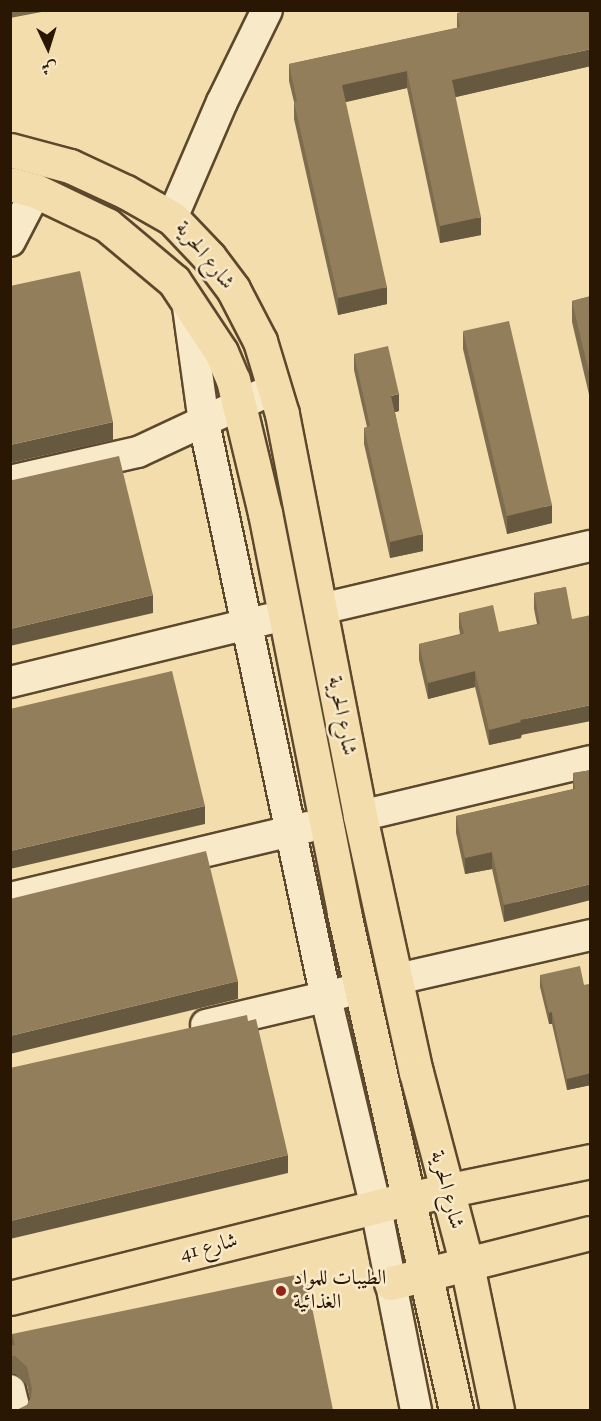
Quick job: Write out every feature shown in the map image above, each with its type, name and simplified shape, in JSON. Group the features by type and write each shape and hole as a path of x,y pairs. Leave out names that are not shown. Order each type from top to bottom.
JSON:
{"main road":[{"name":"شارع الحرية","path":"10,150 70,166 126,192 172,218 209,257 233,289 260,341 275,388 321,609 360,816 416,1072 467,1265 497,1410"},
{"name":"شارع الحرية","path":"23,188 107,225 174,281 221,352 240,404 361,988 456,1410"},
{"name":"شارع 41","path":"10,1298 407,1199 591,1161"},
{"path":"391,1283 591,1233"}],"street":[{"path":"172,218 222,102 267,10"},
{"path":"10,241 23,188"},
{"path":"187,300 204,423 326,998 376,1208 416,1410"},
{"path":"10,481 138,452 275,388"},
{"path":"321,609 591,546"},
{"path":"10,682 285,615"},
{"path":"360,816 591,760"},
{"path":"10,898 326,823"},
{"path":"397,979 591,935"},
{"path":"174,1033 361,988"},
{"path":"10,1390 15,1410"}],"building":[{"path":"467,10 591,10 591,49 452,80 481,217 440,226 407,71 342,85 387,287 338,298 294,102 297,101 289,64 460,27 457,13"},
{"path":"80,271 113,422 10,445 10,286"},
{"path":"591,296 591,381 572,301"},
{"path":"509,321 552,505 507,516 463,331"},
{"path":"388,346 399,394 391,396 423,534 390,542 364,428 370,426 354,354"},
{"path":"119,456 153,595 10,629 10,479"},
{"path":"566,587 572,619 591,615 591,705 520,720 521,722 489,730 475,671 428,683 419,644 464,634 459,613 493,605 499,632 540,624 534,593"},
{"path":"172,671 205,806 10,851 10,709"},
{"path":"591,770 591,884 504,905 492,852 465,858 456,816 575,789 573,773"},
{"path":"206,851 238,981 10,1036 10,899"},
{"path":"580,966 584,985 591,984 591,1073 567,1079 552,1012 549,1013 540,975"},
{"path":"247,1015 248,1021 256,1019 288,1155 10,1221 10,1068"},
{"path":"305,1273 333,1410 10,1410 27,1405 32,1389 27,1367 15,1356 10,1356 10,1346 15,1345 12,1334"}],"place":[{"name":"الطيبات للمواد الغذائية","path":"281,1291"}]}
